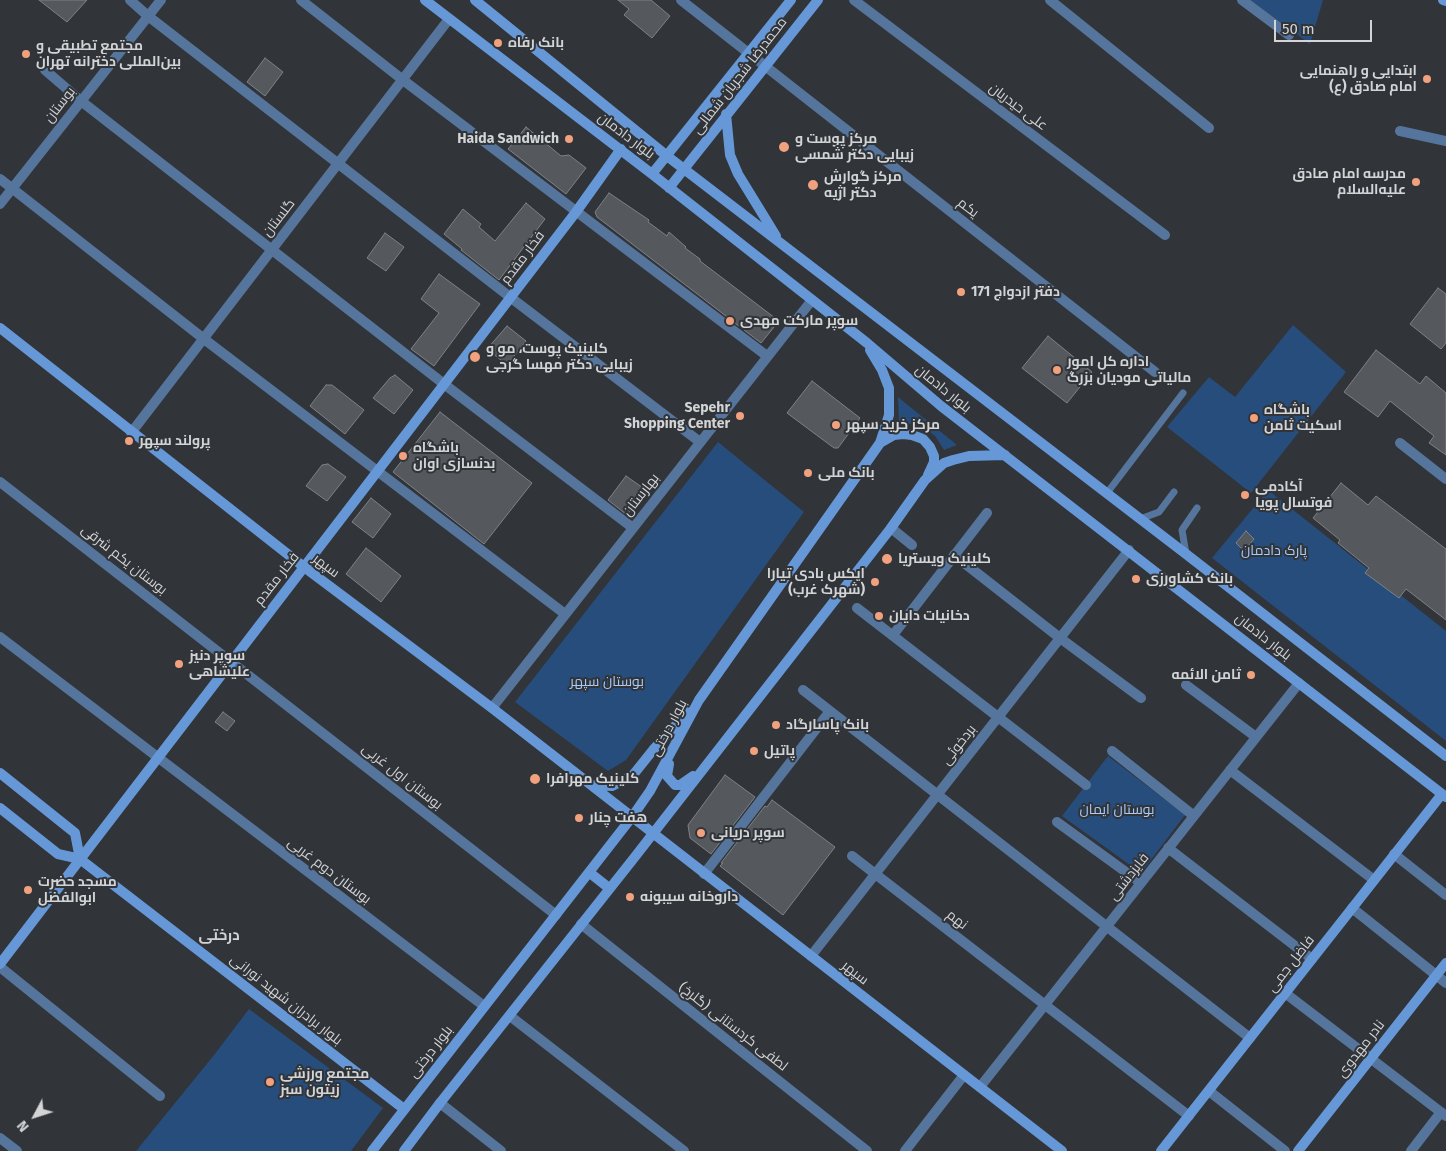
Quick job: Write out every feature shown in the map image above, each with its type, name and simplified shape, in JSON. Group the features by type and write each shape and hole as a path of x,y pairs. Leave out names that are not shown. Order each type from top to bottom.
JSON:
{"main road":[{"name":"بلوار دادمان","path":"425,0 621,149 867,343 941,406 1444,795"},
{"name":"بلوار دادمان","path":"475,0 667,156 1107,493 1446,756"},
{"name":"محمدرضا شجریان شمالی","path":"652,174 791,0"},
{"name":"محمدرضا شجریان شمالی","path":"669,188 818,0"},
{"path":"726,114 730,156 738,174 780,242"},
{"name":"فخار مقدم","path":"0,966 231,661 576,212 621,149"},
{"name":"سپهر","path":"0,328 131,433 304,567 492,708 1062,1151"},
{"name":"بلوار درختی","path":"372,1151 632,817 672,753 699,700 880,443 889,415 889,388 882,370 867,343"},
{"path":"404,1151 891,528 925,480 934,462 934,456 930,447 923,439 903,434 894,435 880,443"},
{"path":"925,480 944,463 953,460 969,456 1005,455"},
{"path":"591,785 612,786 633,775 653,750 699,700"},
{"path":"672,753 667,776 675,785 688,781 703,767"},
{"path":"0,773 75,833 80,859"},
{"name":"فاضل جمی","path":"1162,1151 1394,854 1444,795"},
{"name":"بلوار برادران شهید نورانی","path":"0,808 58,854 80,859 404,1109"},
{"path":"590,873 609,888"},
{"name":"نادر مهدوی","path":"1298,1151 1446,963"}],"street":[{"path":"130,0 148,16 510,297 700,442"},
{"name":"بوستان","path":"0,204 161,0"},
{"path":"301,0 403,80 767,356"},
{"name":"یکم","path":"681,0 1155,372"},
{"name":"علی حیدریان","path":"854,0 1165,235"},
{"path":"1050,0 1209,128"},
{"path":"1242,0 1289,35"},
{"name":"گلستان","path":"131,433 449,20"},
{"path":"45,70 81,101 444,384 633,528"},
{"path":"1400,131 1446,141"},
{"path":"0,179 204,339 565,614"},
{"name":"بهارستان","path":"492,708 812,300"},
{"path":"1400,443 1446,479"},
{"name":"بوستان یکم شرقی","path":"0,482 231,661"},
{"path":"893,635 987,513"},
{"path":"891,528 912,545"},
{"name":"بردخوئی","path":"811,956 1129,550"},
{"path":"954,555 1060,638 1141,698"},
{"path":"857,608 1086,785"},
{"name":"بوستان دوم غربی","path":"0,637 484,1006"},
{"name":"بوستان اول غربی","path":"231,661 556,915"},
{"name":"فایزدشتی","path":"980,1087 1299,683"},
{"path":"1186,685 1256,737"},
{"path":"803,690 1250,1038"},
{"path":"704,874 830,711"},
{"path":"1112,751 1194,816"},
{"path":"1230,770 1374,880"},
{"path":"1057,822 1141,883"},
{"path":"1168,848 1312,959"},
{"path":"1394,854 1446,895"},
{"name":"نهم","path":"852,856 1189,1116"},
{"path":"1352,908 1446,983"},
{"name":"لطفی کردستانی (گلرخ)","path":"581,924 867,1151"},
{"path":"0,966 160,1096"},
{"path":"1286,993 1443,1114 1411,1151"},
{"path":"510,1016 684,1151"},
{"path":"905,1151 964,1075"},
{"path":"1209,1091 1285,1151"},
{"path":"440,1103 501,1151"},
{"path":"0,1138 17,1151"}],"lane":[{"path":"1107,493 1183,393"},
{"path":"1140,519 1159,512 1174,492"},
{"path":"1186,554 1182,530 1197,508"}],"green space":[{"path":"1250,0 1323,0 1310,44"},
{"path":"1293,325 1346,372 1251,493 1167,427 1209,377 1235,397"},
{"path":"898,397 957,445 944,450 935,436 926,429 917,425 899,422"},
{"name":"بوستان سپهر","path":"718,442 804,512 626,760 608,771 515,702"},
{"name":"پارک دادمان","path":"1268,490 1446,631 1446,741 1212,558"},
{"name":"بوستان ایمان","path":"1108,756 1185,815 1141,873 1062,816"},
{"name":"مجتمع ورزشی زیتون سبز","path":"249,1009 383,1108 351,1151 136,1151 214,1055"}],"building":[{"path":"39,0 87,0 67,22"},
{"path":"618,0 651,0 670,16 652,38 624,15 629,9"},
{"path":"265,58 283,72 265,96 247,82"},
{"path":"526,127 561,156 569,155 586,168 566,194 508,149"},
{"path":"609,193 649,220 648,222 667,236 669,232 700,261 779,321 761,343 597,217 595,212"},
{"path":"526,203 545,219 499,280 444,234 463,209 481,224 479,227 495,241"},
{"path":"385,233 404,247 386,271 367,258"},
{"path":"439,274 480,304 434,366 411,349 439,313 421,299"},
{"path":"1438,288 1446,294 1446,343 1441,349 1410,324"},
{"path":"507,326 526,341 507,365 487,349"},
{"name":"اداره کل امور مالیاتی مودیان بزرگ","path":"1048,336 1092,372 1067,403 1022,368"},
{"path":"1376,350 1420,384 1426,376 1446,393 1446,455 1429,443 1434,436 1390,401 1378,417 1344,392"},
{"path":"395,375 413,390 394,414 373,398 390,378"},
{"path":"812,381 860,418 838,448 834,448 787,413"},
{"path":"326,385 332,385 364,410 345,434 310,406"},
{"path":"440,412 532,483 484,544 393,472"},
{"path":"328,464 346,477 327,501 306,486 322,465"},
{"path":"626,476 646,490 627,515 608,500"},
{"path":"1341,483 1368,505 1376,496 1446,549 1446,620 1406,589 1399,598 1365,573 1369,568 1338,543 1340,540 1313,518"},
{"path":"371,498 391,514 373,538 352,522"},
{"path":"1246,531 1254,539 1244,551 1236,543"},
{"path":"366,548 401,576 381,602 346,574"},
{"path":"223,712 235,721 227,731 215,722"},
{"path":"725,775 755,797 711,854 690,838 688,825"},
{"path":"772,800 835,847 783,915 720,866 765,806 767,807"}],"place":[{"name":"بانک رفاه","path":"498,43"},
{"name":"مجتمع تطبیقی و بین‌المللی دخترانه تهران","path":"26,54"},
{"name":"ابتدایی و راهنمایی امام صادق (ع)","path":"1427,79"},
{"name":"Haida Sandwich","path":"569,139"},
{"name":"مرکز پوست و زیبایی دکتر شمسی","path":"784,147"},
{"name":"مدرسه امام صادق علیه‌السلام","path":"1416,182"},
{"name":"مرکز گوارش دکتر اژیه","path":"813,185"},
{"name":"دفتر ازدواج 171","path":"961,292"},
{"name":"سوپر مارکت مهدی","path":"730,321"},
{"name":"کلینیک پوست، مو و زیبایی دکتر مهسا گرجی","path":"475,357"},
{"name":"اداره کل امور مالیاتی مودیان بزرگ","path":"1057,370"},
{"name":"Sepehr Shopping Center","path":"740,416"},
{"name":"باشگاه اسکیت ثامن","path":"1254,418"},
{"name":"مرکز خرید سپهر","path":"836,425"},
{"name":"پرولند سپهر","path":"129,441"},
{"name":"باشگاه بدنسازی اوان","path":"403,456"},
{"name":"بانک ملی","path":"808,473"},
{"name":"آکادمی فوتسال پویا","path":"1245,495"},
{"name":"کلینیک ویستریا","path":"887,559"},
{"name":"بانک کشاورزی","path":"1136,579"},
{"name":"ایکس بادی تیارا (شهرک غرب)","path":"875,582"},
{"name":"دخانیات دایان","path":"879,616"},
{"name":"سوپر دنيز عليشاهى","path":"179,664"},
{"name":"ثامن الائمه","path":"1251,675"},
{"name":"بانک پاسارگاد","path":"776,725"},
{"name":"پاتیل","path":"754,751"},
{"name":"کلینیک مهرافرا","path":"535,779"},
{"name":"هفت چنار","path":"579,818"},
{"name":"سوپر دریانی","path":"701,833"},
{"name":"مسجد حضرت ابوالفضل","path":"28,890"},
{"name":"داروخانه سیبونه","path":"630,897"},
{"name":"مجتمع ورزشی زیتون سبز","path":"270,1082"}],"district":[{"name":"درختی","path":"219,936"}]}
